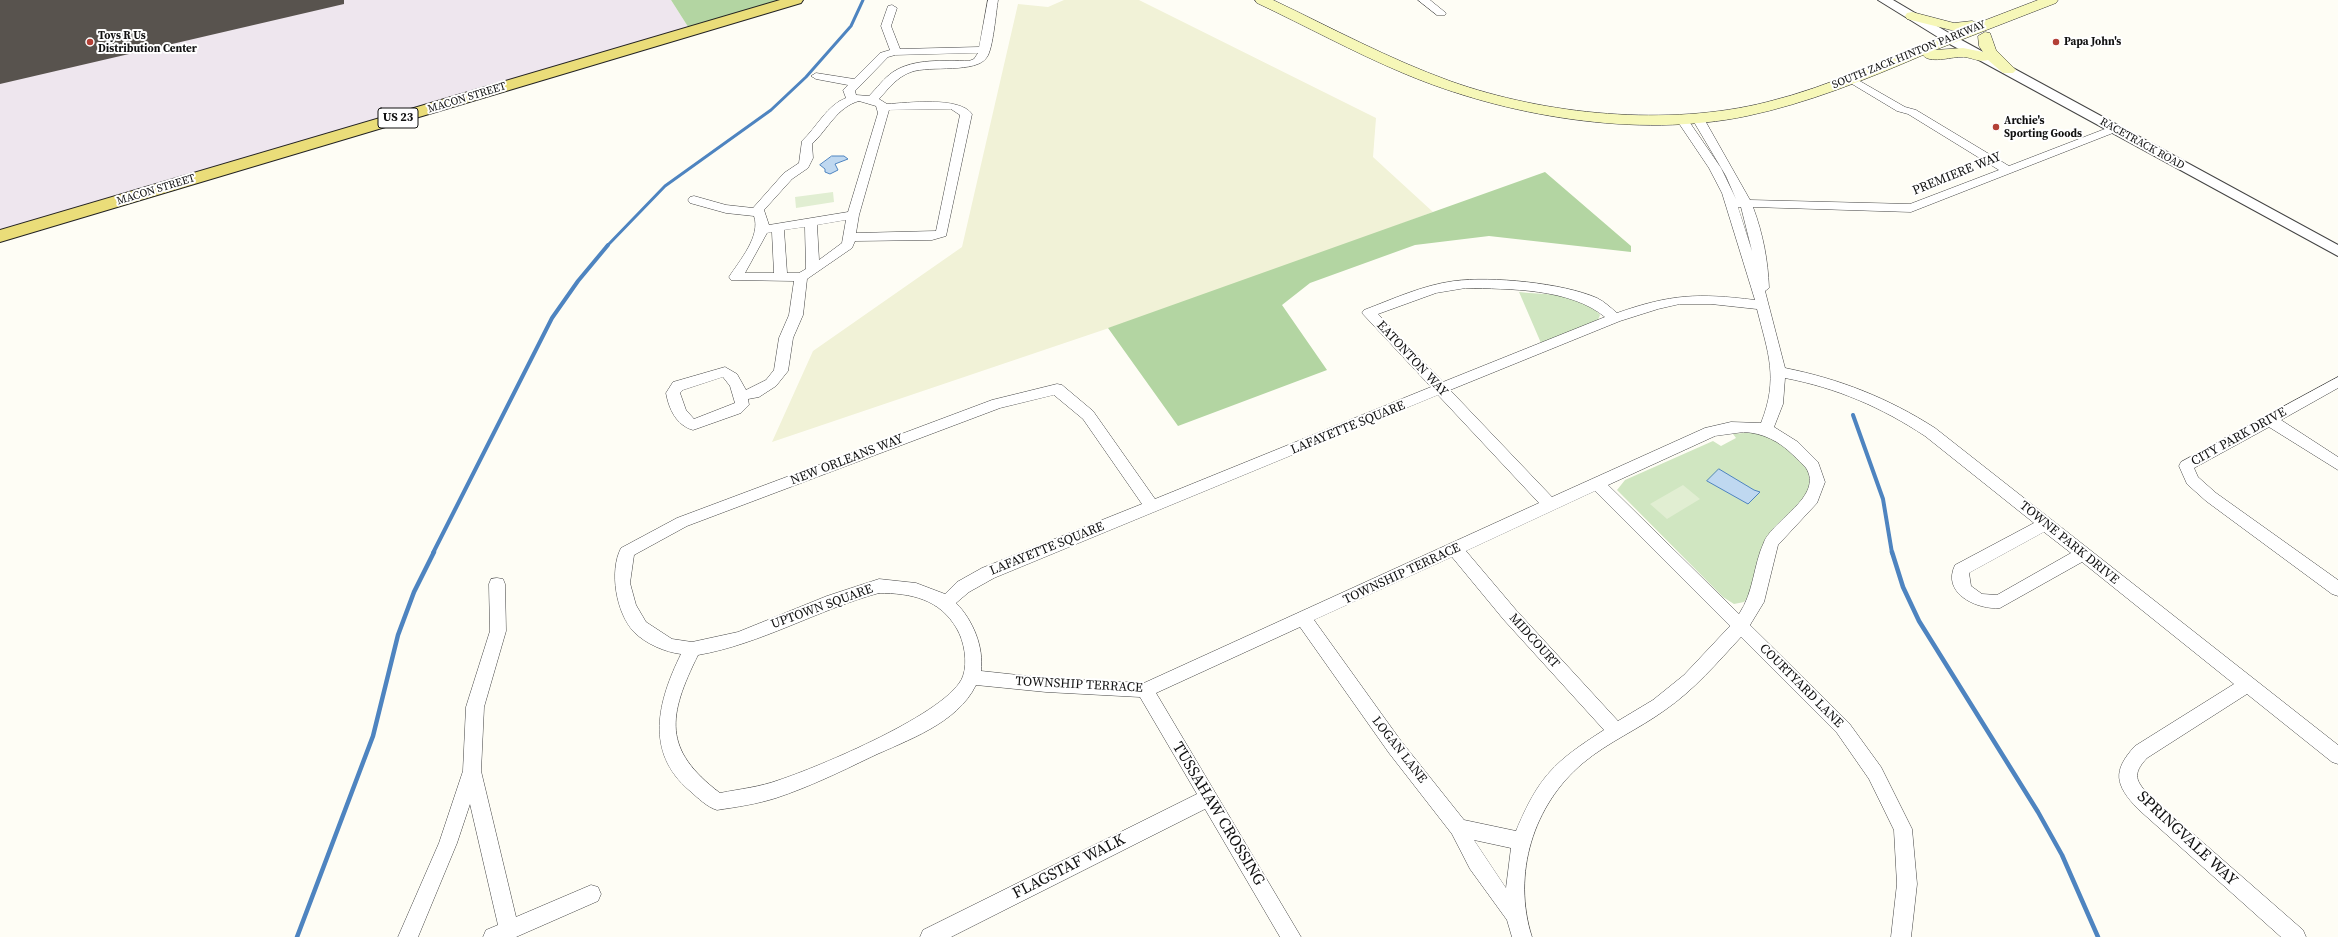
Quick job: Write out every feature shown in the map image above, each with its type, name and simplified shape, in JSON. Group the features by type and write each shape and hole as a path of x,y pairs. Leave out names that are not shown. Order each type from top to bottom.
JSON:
{"main road":[{"name":"MACON STREET","path":"0,236 796,0"},
{"name":"SOUTH ZACK HINTON PARKWAY","path":"1262,0 1410,70 1473,93 1523,105 1589,116 1690,118 1744,112 1782,103 1827,88 1844,86 1950,39 2050,0"},
{"path":"1912,16 1954,27 1994,22"},
{"path":"1994,22 1987,30 1985,44 2008,70"},
{"path":"1896,62 1949,51 1963,52 1983,57"}],"street":[{"path":"872,99 893,78 904,71 922,66 970,64 978,61 983,56 993,0"},
{"path":"1423,0 1441,13"},
{"name":"RACETRACK ROAD","path":"1884,0 1950,39 2338,251"},
{"path":"892,8 886,26 896,52"},
{"path":"852,100 849,90 884,55 896,52 984,50"},
{"path":"816,76 856,83"},
{"path":"1859,80 1901,109 1912,112 2008,170"},
{"path":"849,237 932,236 942,232 966,114 962,110 953,106 884,107 872,99 852,100 842,103 836,108 818,132 806,143 807,158 804,165 778,187 762,204 759,212 763,224 762,230 736,277 781,277 807,274 848,245 849,237 853,216 880,131 884,107"},
{"path":"1522,937 1515,915 1516,874 1522,841 1535,808 1552,780 1578,756 1659,705 1685,684 1741,626 1756,602 1771,543 1784,527 1812,499 1817,482 1813,466 1793,446 1766,430 1776,404 1779,372 1763,305 1732,203 1690,118"},
{"path":"1690,118 1732,176 1752,220 1762,261 1763,305"},
{"name":"PREMIERE WAY","path":"1732,203 1911,208 2114,129"},
{"path":"694,200 734,211 747,213 759,212"},
{"path":"762,230 853,216"},
{"path":"741,396 754,393 771,383 781,371 786,338 796,315 807,274 811,222"},
{"path":"778,227 781,277"},
{"name":"EATONTON WAY","path":"1550,505 1369,313 1415,296 1453,285 1490,284 1554,291 1576,296 1593,301 1615,318"},
{"name":"LAFAYETTE SQUARE","path":"946,603 963,586 988,573 1615,318 1651,306 1679,300 1713,300 1763,305"},
{"path":"725,372 731,375 741,396 742,405 736,409 693,425 686,422 672,393 678,386 725,372"},
{"name":"TOWNE PARK DRIVE","path":"1779,372 1812,378 1842,387 1878,401 1904,415 1930,432 2338,756"},
{"name":"CITY PARK DRIVE","path":"2338,382 2186,466 2192,480 2211,497 2338,589"},
{"name":"NEW ORLEANS WAY","path":"692,649 668,645 640,627 628,606 622,583 627,552 682,522 998,404 1057,389 1088,415 1153,507"},
{"path":"2270,420 2338,464"},
{"name":"TOWNSHIP TERRACE","path":"972,677 1046,685 1146,690 1710,432 1741,426 1766,430"},
{"name":"COURTYARD LANE","path":"1598,484 1843,728 1875,773 1903,829 1907,884 1901,937"},
{"path":"2045,524 1961,570 1959,579 1964,588 1978,599 1993,602 2000,601 2082,554"},
{"name":"MIDCOURT","path":"1455,549 1510,615 1616,731"},
{"path":"497,584 498,631 475,707 472,771 501,934 591,894"},
{"name":"UPTOWN SQUARE","path":"692,649 718,645 855,592 879,586 905,586 928,593 946,603 957,614 967,631 972,650 972,677"},
{"name":"LOGAN LANE","path":"1304,619 1395,747 1459,828 1467,847 1495,890 1515,915"},
{"path":"692,649 674,685 666,717 667,739 684,774 717,802 763,794 797,783 925,723 953,704 972,677"},
{"name":"SPRINGVALE WAY","path":"2248,684 2141,752 2130,764 2128,778 2134,792 2155,813 2296,937"},
{"name":"TUSSAHAW CROSSING","path":"1146,690 1208,798 1291,937"},
{"path":"408,937 448,843 472,771"},
{"name":"FLAGSTAF WALK","path":"930,937 1208,798"},
{"path":"1459,828 1522,841"}],"shaded area":[{"path":"0,0 671,0 692,33 0,236"}],"green space":[{"path":"671,0 786,0 692,33"},
{"path":"1064,0 1139,0 1376,118 1373,157 1433,212 1245,282 772,442 813,351 962,247 1018,4 1048,7"},
{"path":"1545,172 1631,246 1631,252 1489,236 1415,245 1310,283 1282,305 1327,370 1178,426 1108,328"},
{"path":"833,192 834,202 796,208 795,197"},
{"path":"1519,292 1574,298 1584,302 1600,315 1598,320 1541,343"},
{"path":"1754,432 1779,441 1808,467 1810,488 1801,501 1768,535 1755,571 1751,593 1744,602 1734,604 1723,597 1617,490 1625,480 1713,441 1721,446 1736,438 1733,434"},
{"path":"1683,485 1700,499 1667,519 1650,504"}],"water":[{"path":"832,156 844,156 848,159 835,164 838,170 830,174 825,172 825,169 820,165"},
{"path":"1719,469 1760,492 1748,504 1707,481"}],"building":[{"name":"Toys R Us Distribution Center","path":"0,0 344,0 344,4 0,84"}],"waterway":[{"path":"607,246 665,186 771,110 806,77 851,26 863,0"},
{"path":"433,553 552,318 578,281 608,245"},
{"path":"1853,415 1883,499 1892,553"},
{"path":"297,937 373,736 398,635 414,592 434,552"},
{"path":"1892,552 1903,587 1919,621 2038,812 2062,855 2098,937"}],"place":[{"name":"Toys R Us Distribution Center","path":"90,42"},
{"name":"Papa John's","path":"2056,42"},
{"name":"Archie's Sporting Goods","path":"1996,127"}]}
